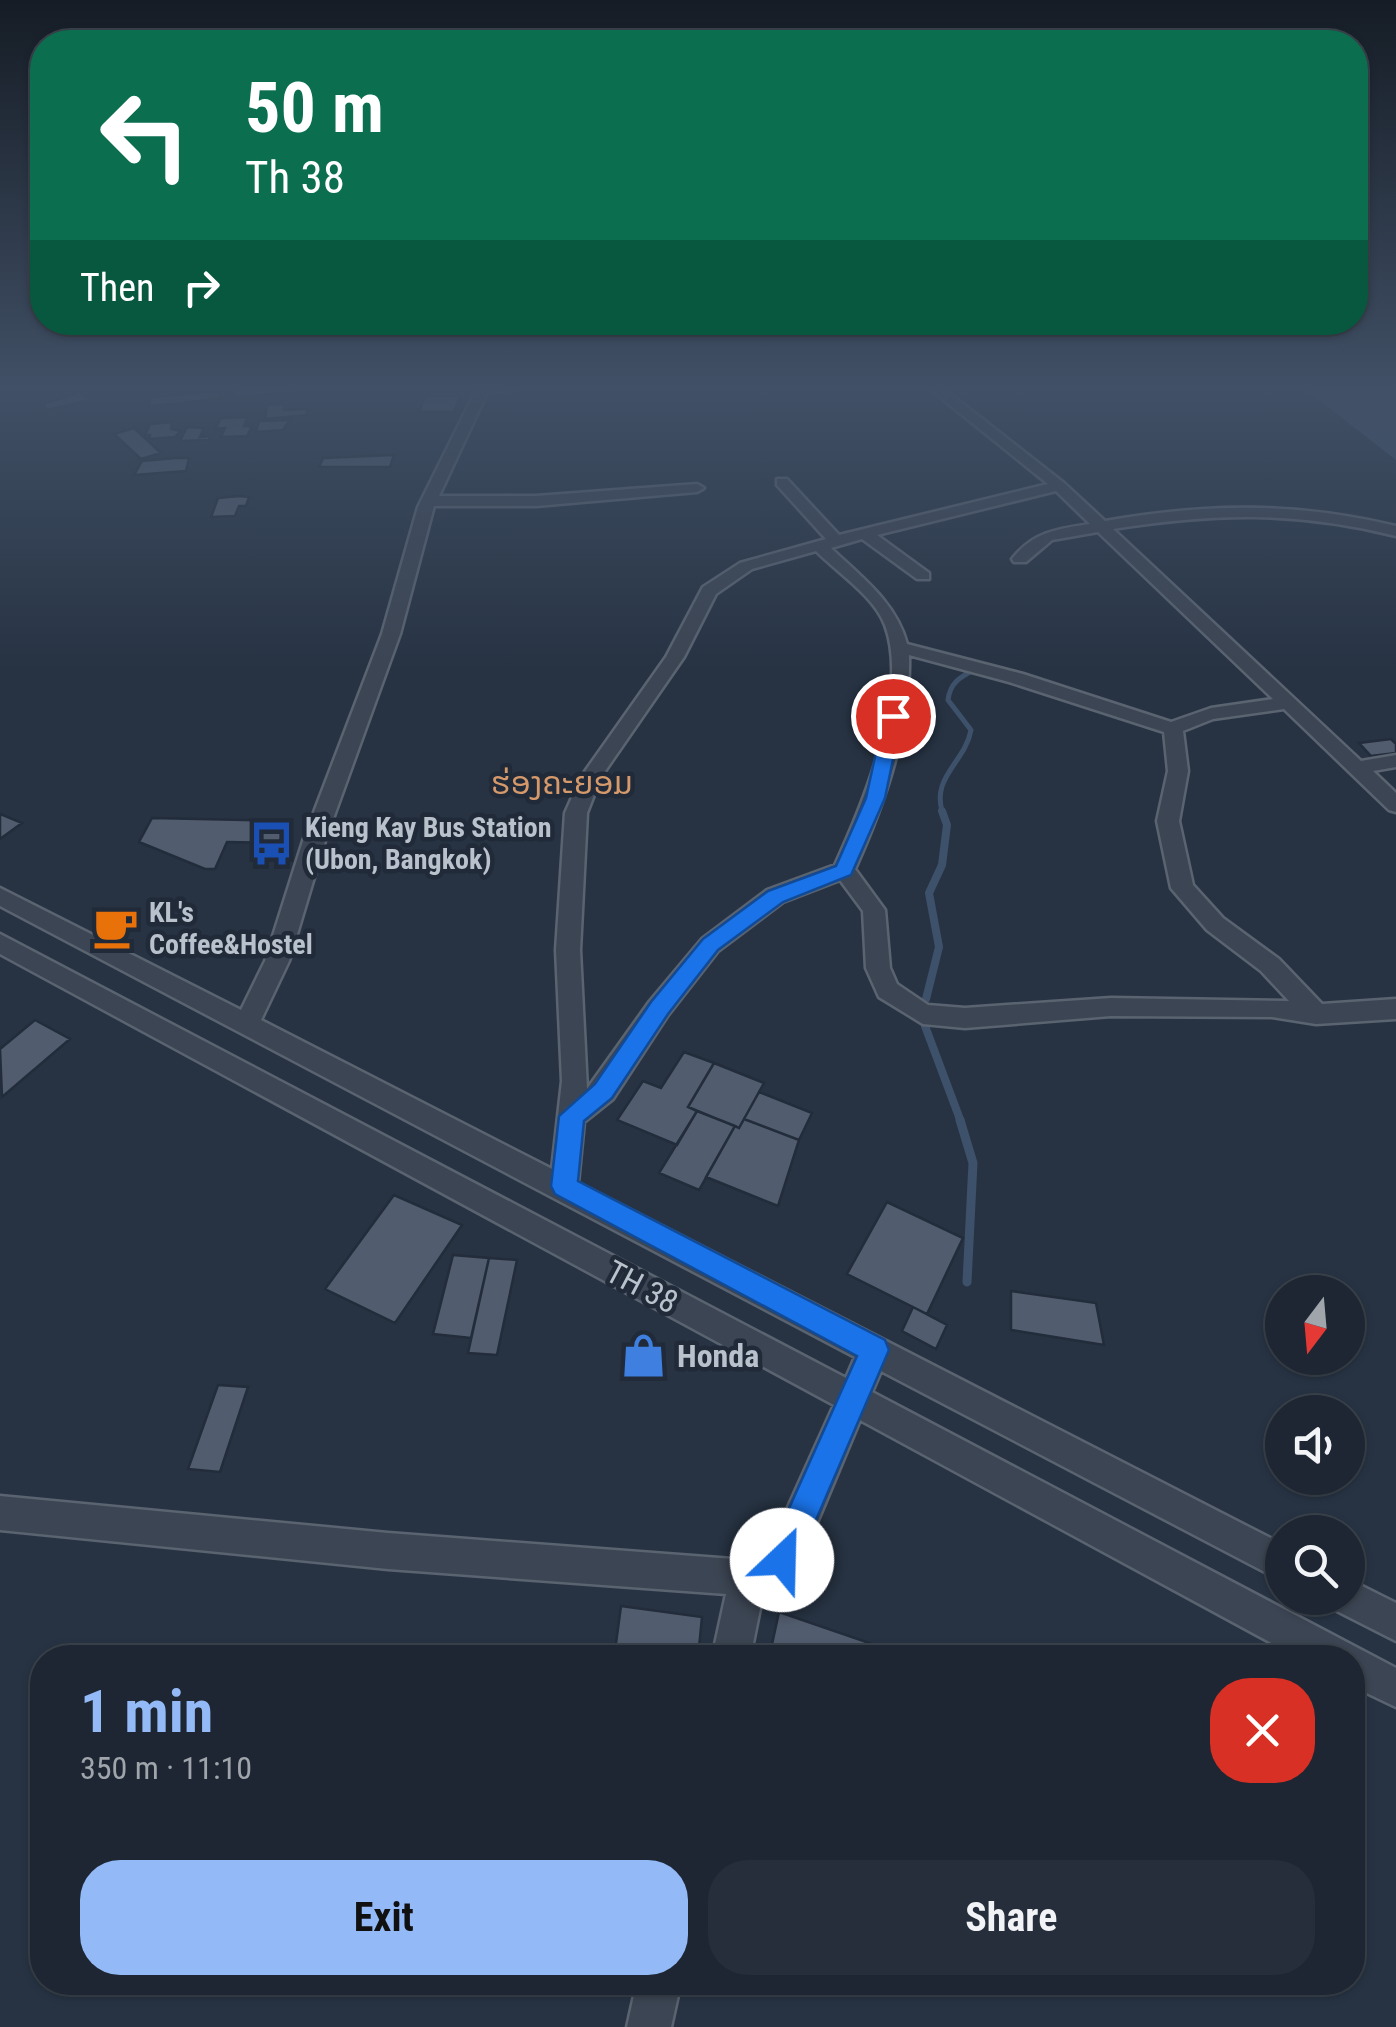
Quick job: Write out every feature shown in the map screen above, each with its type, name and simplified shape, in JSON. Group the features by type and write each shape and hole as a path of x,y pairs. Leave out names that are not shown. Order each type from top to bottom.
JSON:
{"street":[{"path":"246,1024 277,960 314,841 391,634 430,501 440,480"},
{"path":"1051,480 1396,804"},
{"path":"572,1116 604,1091 660,1008 710,944 776,896 844,870 876,798 888,749 902,648 891,620 782,482"},
{"path":"564,1186 575,1082 568,950 576,812 591,778 676,657 709,591 746,566 923,516 1059,486"},
{"path":"430,501 536,500 697,488"},
{"path":"1020,559 1047,536 1185,516 1270,511 1320,514 1396,531"},
{"path":"866,534 923,576"},
{"path":"902,648 1016,678 1173,728"},
{"path":"1173,728 1180,722 1288,703"},
{"path":"1173,728 1178,771 1168,821 1182,888 1215,924 1270,965 1316,1014"},
{"path":"1357,768 1396,761"},
{"path":"844,870 874,910 878,968 888,990 923,1014 965,1018 1110,1007 1272,1008 1316,1014 1396,1009"},
{"name":"TH 38","path":"0,896 564,1186 1265,1555"},
{"name":"TH 38","path":"0,943 1314,1645"},
{"path":"0,1514 388,1552 748,1578 782,1560 874,1350"},
{"path":"734,1645 748,1578"},
{"path":"1365,1607 1396,1623"},
{"path":"1365,1672 1396,1688"},
{"path":"649,2027 657,1995"}],"building":[{"path":"249,497 235,516 211,517 218,498"},
{"path":"1391,739 1396,744 1396,753 1371,756 1359,743"},
{"path":"0,814 22,823 0,839"},
{"path":"152,818 289,821 279,843 227,842 215,869 205,869 139,842"},
{"path":"35,1020 70,1039 2,1097 0,1049"},
{"path":"684,1052 714,1063 688,1107 697,1111 677,1145 617,1120 643,1081 661,1088"},
{"path":"714,1063 764,1083 739,1128 688,1107"},
{"path":"759,1092 812,1113 799,1140 744,1119"},
{"path":"697,1111 735,1126 699,1190 659,1173"},
{"path":"744,1119 799,1140 778,1206 706,1177 735,1126 739,1128"},
{"path":"394,1195 462,1225 395,1323 325,1289"},
{"path":"887,1202 963,1238 927,1314 847,1274"},
{"path":"453,1255 489,1258 471,1338 433,1334"},
{"path":"489,1258 517,1260 497,1355 468,1353"},
{"path":"1011,1291 1096,1303 1104,1345 1011,1330"},
{"path":"913,1307 947,1325 936,1349 902,1331"},
{"path":"218,1385 248,1387 220,1472 188,1469"},
{"path":"621,1606 702,1617 699,1645 616,1645"},
{"path":"779,1612 875,1645 772,1645"}],"waterway":[{"path":"943,813 941,790 971,730 948,700 949,694 956,681 974,670"},
{"path":"926,999 939,947 929,893 942,865 947,825 943,813"},
{"path":"925,1026 961,1122"},
{"path":"960,1120 973,1163 967,1282"}],"place":[{"name":"Kieng Kay Bus Station (Ubon, Bangkok)","path":"272,843"},
{"name":"KL's Coffee&Hostel","path":"116,928"},
{"name":"Honda","path":"644,1356"}],"district":[{"name":"ຮ່ອງຄະຍອມ","path":"562,783"}],"route":[{"path":"782,1560 874,1350 564,1186 572,1116 604,1091 660,1008 710,944 776,896 844,870 876,798 893,716"}]}
